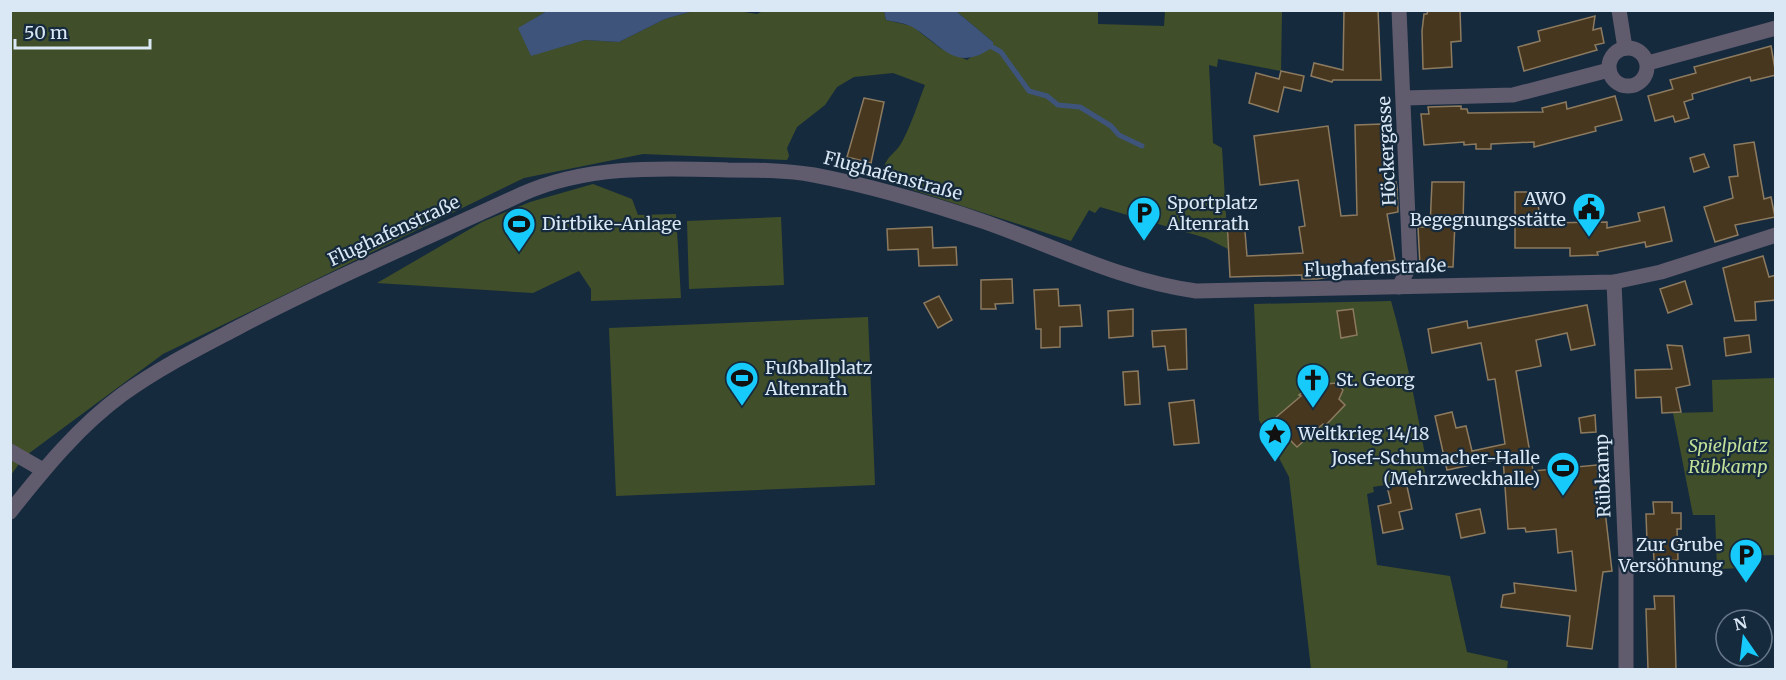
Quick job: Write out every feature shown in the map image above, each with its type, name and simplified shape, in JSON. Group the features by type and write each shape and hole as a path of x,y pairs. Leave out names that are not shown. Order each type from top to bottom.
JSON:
{"street":[{"name":"Höckergasse","path":"1399,10 1410,265 1399,287"},
{"path":"1619,10 1624,48"},
{"path":"1648,63 1776,28"},
{"path":"1624,48 1637,49 1648,63 1644,78 1630,86 1618,83 1609,70 1612,57 1624,48"},
{"path":"1404,98 1513,95 1609,70"},
{"name":"Flughafenstraße","path":"10,512 66,445 122,394 174,361 269,311 522,194 552,181 601,172 660,168 812,174 911,198 986,222 1122,275 1196,291 1614,282 1661,272 1776,235"},
{"name":"Rübkamp","path":"1614,282 1626,561 1626,669"},
{"path":"10,451 43,471"}],"green space":[{"path":"731,10 757,14 765,10 884,11 886,20 912,26 940,48 967,60 993,42 956,11 1098,11 1098,24 1164,26 1165,11 1282,11 1281,71 1218,59 1217,67 1209,65 1213,143 1222,148 1228,249 1206,238 1100,207 1095,213 1089,210 1071,241 885,181 886,162 900,146 925,85 893,73 854,77 837,87 825,105 797,127 787,148 789,156 787,160 643,154 524,178 163,354 24,457 11,475 11,11 547,11 519,28 531,55 585,40 619,42 665,19 693,11"},
{"name":"Dirtbike-Anlage","path":"593,184 632,199 638,215 676,214 681,298 591,301 591,289 579,271 533,293 377,283 482,222 530,202"},
{"path":"781,217 784,285 689,289 687,221"},
{"path":"1391,301 1426,460 1423,461 1426,478 1373,487 1374,492 1367,494 1377,565 1450,576 1467,652 1508,661 1507,669 1311,669 1289,477 1259,420 1254,304"},
{"name":"Fußballplatz Altenrath","path":"868,317 875,485 616,496 609,328"},
{"name":"Spielplatz Rübkamp","path":"1775,378 1775,555 1743,556 1743,568 1717,569 1715,515 1693,515 1673,413 1713,412 1712,380"}],"water":[{"path":"547,11 693,11 665,19 619,42 585,40 531,56 518,28"},
{"path":"884,11 956,11 993,42 993,47 969,58 960,57 942,49 911,26 886,20"}],"building":[{"path":"1344,10 1378,10 1381,80 1333,80 1332,82 1311,76 1314,63 1343,70"},
{"path":"1428,10 1460,10 1461,41 1451,42 1452,67 1423,69 1422,31 1424,14 1427,14"},
{"path":"1595,16 1593,30 1601,28 1604,43 1595,45 1597,50 1524,71 1518,47 1540,41 1538,31"},
{"path":"1771,46 1776,75 1751,81 1750,77 1692,94 1693,99 1684,102 1689,118 1675,122 1673,116 1655,121 1648,96 1673,89 1670,80 1696,73 1694,67"},
{"path":"1281,71 1304,76 1301,91 1284,87 1278,112 1249,103 1256,73 1279,79"},
{"path":"1615,96 1622,120 1595,127 1596,131 1534,147 1534,142 1491,144 1491,149 1476,149 1476,144 1464,145 1464,142 1424,145 1421,114 1429,114 1428,107 1461,106 1461,109 1467,109 1468,113 1543,112 1542,108 1566,102 1567,109"},
{"path":"864,98 884,102 871,163 847,157"},
{"path":"1383,124 1386,184 1396,182 1397,187 1398,212 1387,214 1395,260 1340,270 1341,275 1317,279 1302,279 1302,275 1230,277 1227,220 1244,219 1247,256 1303,253 1299,227 1305,226 1298,180 1260,185 1254,136 1328,126 1341,216 1357,215 1355,125"},
{"path":"1754,142 1764,199 1771,197 1775,217 1735,225 1738,235 1715,242 1704,207 1733,198 1729,177 1738,176 1734,145"},
{"path":"1704,154 1709,167 1694,172 1690,158"},
{"path":"1432,182 1464,182 1463,223 1455,222 1453,267 1420,266 1418,227 1430,227"},
{"path":"1515,192 1536,192 1541,223 1607,222 1607,228 1640,221 1638,213 1664,207 1672,241 1646,247 1645,242 1597,252 1598,255 1570,256 1570,248 1515,248"},
{"path":"932,227 933,248 956,247 957,265 919,266 918,249 888,250 887,229"},
{"path":"1763,256 1769,277 1776,275 1776,300 1755,302 1756,320 1735,321 1723,268"},
{"path":"1012,279 1013,303 995,304 996,309 981,309 981,280"},
{"path":"1685,281 1692,304 1668,313 1660,289"},
{"path":"1058,289 1059,306 1080,305 1082,326 1060,327 1060,347 1041,348 1041,329 1036,329 1034,290"},
{"path":"939,296 952,320 938,328 924,303"},
{"path":"1587,305 1595,345 1571,350 1567,333 1536,340 1541,366 1516,371 1533,471 1597,465 1598,476 1601,476 1612,571 1603,572 1592,649 1567,646 1570,616 1501,607 1503,595 1515,593 1514,583 1576,591 1572,551 1558,553 1556,529 1526,532 1525,528 1508,529 1503,458 1447,470 1435,416 1452,412 1456,428 1466,426 1472,451 1505,444 1495,379 1488,380 1481,343 1432,353 1428,329 1467,321 1468,328"},
{"path":"1133,309 1133,336 1109,338 1108,311"},
{"path":"1353,309 1357,335 1341,338 1337,311"},
{"path":"1186,329 1187,369 1168,370 1165,346 1153,347 1152,331"},
{"path":"1749,335 1751,352 1726,356 1724,338"},
{"path":"1667,345 1682,346 1690,385 1676,388 1681,412 1662,413 1661,397 1636,398 1635,370 1672,369"},
{"path":"1138,371 1140,404 1125,405 1123,372"},
{"name":"St. Georg","path":"1323,378 1327,384 1336,383 1343,390 1339,399 1345,405 1325,426 1323,424 1297,447 1290,440 1279,449 1269,436 1280,426 1274,419 1301,396 1299,395"},
{"path":"1194,400 1199,443 1174,445 1169,403"},
{"path":"1595,415 1596,432 1581,433 1579,418"},
{"path":"1406,482 1412,509 1399,512 1403,529 1383,533 1378,506 1391,503 1387,486"},
{"path":"1653,502 1672,502 1672,513 1681,513 1681,529 1677,529 1678,560 1654,561 1653,542 1647,542 1646,514 1654,514"},
{"path":"1480,509 1485,533 1461,538 1456,514"},
{"path":"1654,596 1674,596 1676,669 1648,669 1646,609 1655,609"}],"waterway":[{"path":"987,44 1001,52 1029,91 1047,96 1058,105 1080,107 1111,126 1119,135 1142,146"}],"place":[{"name":"AWO Begegnungsstätte","path":"1589,238"},
{"name":"Sportplatz Altenrath","path":"1144,242"},
{"name":"Dirtbike-Anlage","path":"519,253"},
{"name":"Fußballplatz Altenrath","path":"742,407"},
{"name":"St. Georg","path":"1313,409"},
{"name":"Weltkrieg 14/18","path":"1275,463"},
{"name":"Josef-Schumacher-Halle (Mehrzweckhalle)","path":"1563,497"},
{"name":"Zur Grube Versöhnung","path":"1746,584"}]}
